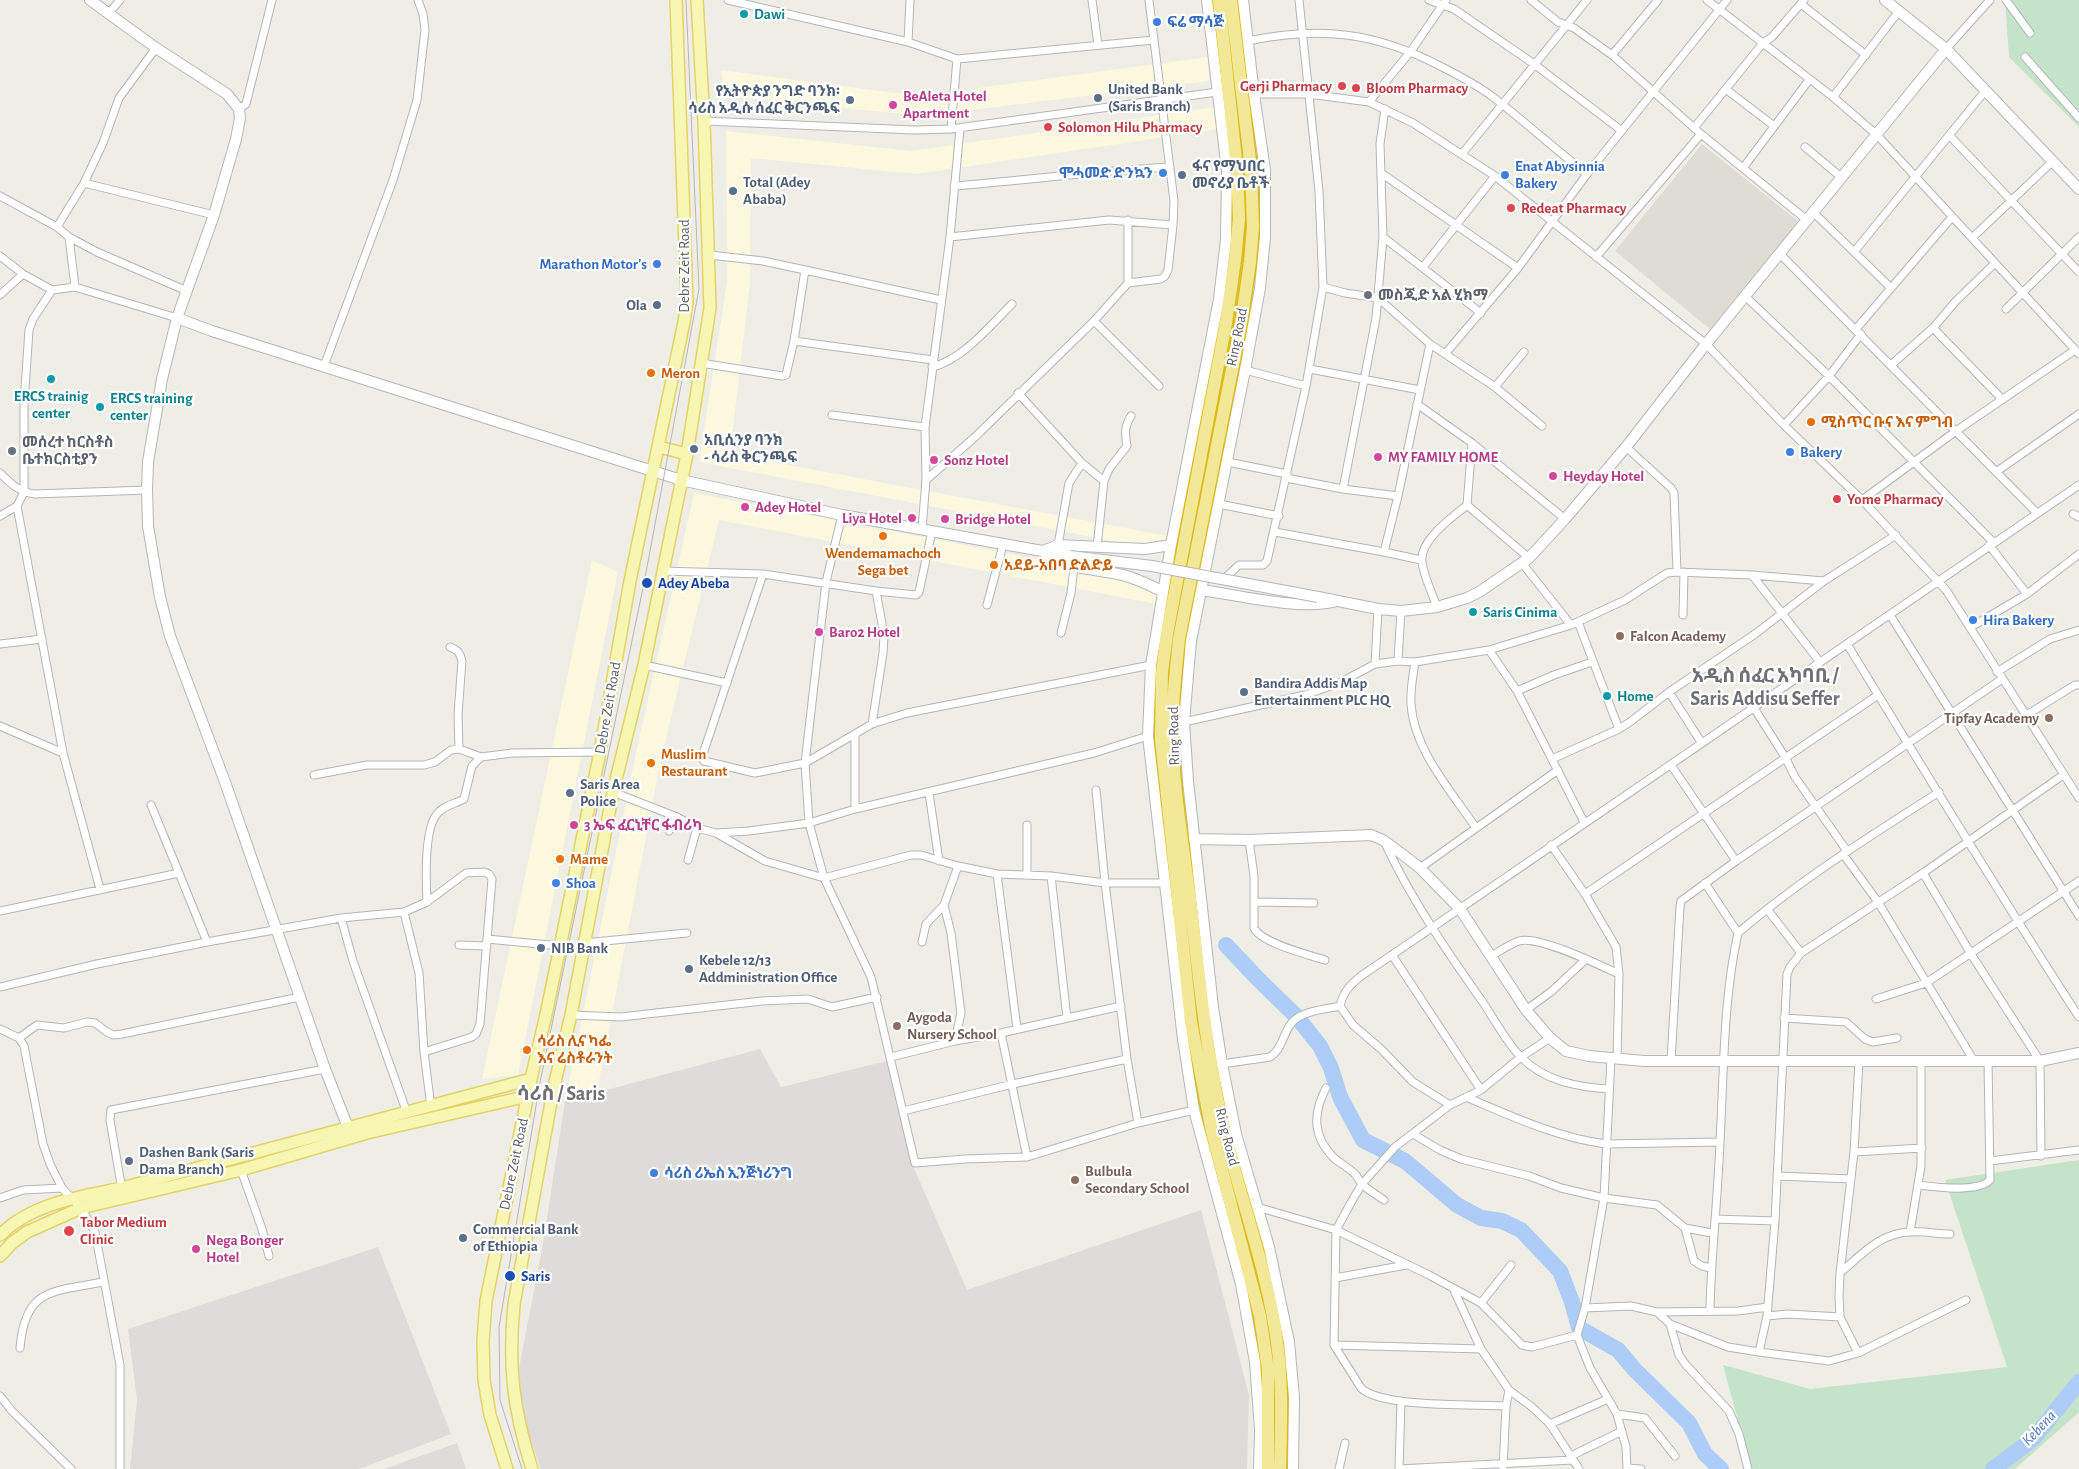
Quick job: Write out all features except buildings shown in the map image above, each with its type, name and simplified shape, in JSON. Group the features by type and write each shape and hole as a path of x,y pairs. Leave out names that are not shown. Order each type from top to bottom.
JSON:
{"highway":[{"name":"Ring Road","path":"1219,0 1237,169 1238,219 1236,252 1226,322 1168,625 1162,672 1161,739 1190,1012 1201,1081 1212,1132 1260,1316 1268,1370 1268,1469"},
{"name":"Ring Road","path":"1231,0 1251,169 1253,226 1241,324 1179,639 1174,684 1172,733 1203,1016 1212,1069 1227,1144 1270,1299 1277,1342 1282,1412 1280,1469"}],"main road":[{"name":"Debre Zeit Road","path":"507,1469 490,1415 484,1380 483,1341 492,1269 530,1079 600,752 630,581 684,322 687,293 676,0"},
{"name":"Debre Zeit Road","path":"532,1469 522,1438 515,1406 510,1365 510,1338 524,1244 554,1086 571,1015 613,792 644,665 681,480 710,308 710,255 697,0"},
{"path":"659,448 686,454"},
{"path":"0,1235 22,1218 39,1209 72,1199 124,1192 241,1170 407,1112 530,1079"},
{"path":"0,1256 12,1243 27,1232 81,1208 124,1192 350,1133 528,1096"}],"street":[{"path":"90,0 156,48 227,94 238,109 240,118 236,139 214,214 177,318 154,417 148,462 148,526 152,558 170,636 350,1133"},
{"path":"108,14 120,0"},
{"path":"238,109 246,104 272,0"},
{"path":"324,366 393,180 417,100 425,30 423,14 418,0"},
{"path":"728,0 908,42 958,59 1154,40"},
{"path":"908,42 910,0"},
{"path":"1092,0 1098,45"},
{"path":"926,480 975,437 1094,320 1128,283 1161,279 1168,270 1174,201 1149,0"},
{"name":"Ring Road","path":"1207,0 1228,182 1223,271 1171,545 1151,665 1148,736 1183,1039 1194,1110 1241,1284 1249,1326 1258,1389 1259,1469"},
{"name":"Ring Road","path":"1244,0 1254,94 1265,170 1265,237 1260,288 1246,370 1201,590 1189,659 1184,722 1194,838 1213,1007 1222,1064 1236,1134 1269,1246 1289,1342 1294,1398 1293,1469"},
{"path":"1224,578 1239,565 1263,565 1267,561 1310,369 1323,287 1319,191 1299,0"},
{"path":"1428,0 1444,2 1534,64 1622,131"},
{"path":"1531,0 1558,22 1574,28 1612,55 1701,134 1854,252 1891,288"},
{"path":"1462,154 1587,0"},
{"path":"1612,55 1658,0"},
{"path":"1707,0 1833,97 1877,135 2077,352 2002,399 1912,462 1862,500"},
{"path":"1445,354 1518,268 1587,174 1727,0"},
{"path":"1885,0 1946,49 2079,189"},
{"path":"0,256 23,274 52,290 75,287 681,480 842,515 1003,545 1224,578 1378,609 1401,611 1437,607 1479,592 1526,560 1565,519 1626,447 1706,344 1811,217 1841,177 1946,49 1990,0"},
{"path":"2006,0 2030,33"},
{"path":"1369,102 1411,51 1444,2"},
{"path":"1694,128 1727,90 1763,43 1772,37 1802,2 1866,55"},
{"path":"1833,97 1899,11"},
{"path":"1248,41 1303,32 1341,34 1366,37 1411,51 1455,73 1492,96 1587,174"},
{"path":"57,226 84,183 103,143 119,98 156,48"},
{"path":"2025,57 2079,118"},
{"path":"952,129 958,59"},
{"path":"1743,168 1809,80"},
{"path":"1727,90 1774,126"},
{"path":"1854,252 1986,90"},
{"path":"704,120 914,130 952,129 1217,92"},
{"path":"1254,94 1309,94 1369,102 1413,123 1495,176 1706,344 1784,425 1862,500 1938,581 1971,627 1997,672 2079,798"},
{"path":"1343,489 1376,318 1383,237 1380,144 1386,109"},
{"path":"662,571 763,574 876,591 916,595 919,592 927,530 925,427 950,237 960,128"},
{"path":"1596,257 1701,134"},
{"path":"1950,136 2079,272"},
{"path":"1806,146 1841,177"},
{"path":"1972,238 2053,161"},
{"path":"954,186 1064,177 1128,169 1170,167"},
{"path":"1381,173 1518,268"},
{"path":"1423,267 1495,176"},
{"path":"84,183 214,214"},
{"path":"0,196 57,226 69,237 96,252 188,291"},
{"path":"1784,425 1829,376 1858,332 1891,288 1952,217"},
{"path":"950,237 1110,220 1173,225"},
{"path":"1128,220 1128,283"},
{"path":"69,237 75,287"},
{"path":"1383,237 1481,313"},
{"path":"2006,309 2022,291 2079,237"},
{"path":"1780,254 2037,514"},
{"path":"710,255 763,261 941,300"},
{"path":"1891,365 1933,328 1955,302 1995,263"},
{"path":"701,363 782,376 786,375 794,341 805,270"},
{"path":"0,295 23,274"},
{"path":"1323,287 1345,293 1378,298 1430,344 1495,388 1542,426"},
{"path":"0,516 17,506 24,492 24,403 29,330 33,319 52,290"},
{"path":"1746,297 1829,376 1992,544 2027,594"},
{"path":"794,341 932,364 944,364 952,360 980,336 1012,304"},
{"path":"1094,320 1159,386"},
{"path":"1933,328 2002,399"},
{"path":"1384,552 1398,496 1430,344"},
{"path":"1495,388 1524,352"},
{"path":"1310,369 1420,390"},
{"path":"1246,370 1306,386"},
{"path":"1018,393 1082,463 1104,481"},
{"path":"1417,404 1472,443 1565,519"},
{"path":"1996,472 2079,414"},
{"path":"832,415 925,427"},
{"path":"1097,547 1104,481 1108,469 1126,446 1124,434 1126,423 1131,416"},
{"path":"1437,607 1422,560 1433,534 1467,505 1472,443"},
{"path":"1626,447 1671,488 1674,493 1683,615"},
{"path":"1228,462 1343,489 1398,496"},
{"path":"1058,545 1069,483 1082,463"},
{"path":"0,473 14,486 24,492 86,493 147,490"},
{"path":"1450,1105 1413,1082 1381,1049 1353,1026 1340,1006 1342,995 1348,987 1584,822 1671,765 1701,742 1754,708 2079,485"},
{"path":"1220,504 1278,516"},
{"path":"1467,505 1526,560 1574,623 1619,729"},
{"path":"17,506 63,753 100,889"},
{"path":"842,515 826,582 805,764 809,823 824,878 871,977 915,1163 1027,1157 1138,1123 1194,1110"},
{"path":"1275,532 1422,560"},
{"path":"1552,759 1619,729 1630,722 1669,692 1727,654 1824,581 1896,535"},
{"path":"987,605 1003,545"},
{"path":"1041,552 1058,545 1145,549 1171,545"},
{"path":"1041,552 1059,563 1138,580 1163,592"},
{"path":"1971,627 2027,594 2079,554"},
{"path":"1062,633 1071,593 1074,567"},
{"path":"1184,722 1305,695 1339,683 1375,664 1398,661 1415,662 1489,650 1574,623 1625,600 1658,577 1680,572 1824,581"},
{"path":"763,574 702,759 755,773 805,764 872,724 907,713 1151,665"},
{"path":"1752,575 1780,614 1820,662"},
{"path":"1201,590 1317,605 1339,601"},
{"path":"872,724 884,635 876,591"},
{"path":"1375,664 1378,609"},
{"path":"1398,661 1401,611"},
{"path":"1890,615 2079,916"},
{"path":"1997,672 2050,639 2079,630"},
{"path":"0,644 42,639"},
{"path":"1846,644 1909,743 2017,922 2079,1017"},
{"path":"450,647 456,649 462,661 458,714 459,749"},
{"path":"1489,650 1517,691 1584,822"},
{"path":"1415,662 1411,695 1413,720 1435,768 1476,828"},
{"path":"1517,691 1554,675 1592,662"},
{"path":"644,665 727,683"},
{"path":"1671,1061 1680,907 1686,897 2002,679"},
{"path":"2026,716 2075,685 2079,685"},
{"path":"1669,692 1701,742"},
{"path":"1585,894 1704,815 1785,757 1878,695"},
{"path":"1754,708 1785,757 1795,777 1878,902 1974,1061"},
{"path":"0,726 63,753"},
{"path":"855,734 855,810"},
{"path":"716,833 748,832 809,823 855,810 1094,753 1148,736"},
{"path":"314,775 368,765 424,765 435,762 451,750 459,749 482,757 512,753 600,752"},
{"path":"427,902 427,853 431,827 436,814 446,806 464,799 472,766 482,757"},
{"path":"1671,765 1736,861"},
{"path":"1420,868 1558,770"},
{"path":"1759,1352 1767,1316 1775,1221 1784,1018 1790,967 1801,954 2013,811 2063,774"},
{"path":"1096,790 1126,1059 1138,1123"},
{"path":"613,792 676,817 697,828 716,833 765,861 824,878 911,855 996,874 1050,876 1105,883 1164,883"},
{"path":"1710,1311 1712,1233 1715,1219 1729,981 1738,933 1767,909 1845,852 1938,792"},
{"path":"928,793 939,861"},
{"path":"151,805 207,942"},
{"path":"669,831 676,817"},
{"path":"1028,825 1028,875"},
{"path":"688,860 697,828"},
{"path":"1194,838 1249,840 1371,836 1383,840 1420,868 1460,909 1526,1010 1550,1038 1566,1051 1577,1054 1614,1059 1671,1061 2040,1061 2079,1053"},
{"path":"1249,840 1254,876 1254,928 1256,932 1271,941 1325,960"},
{"path":"1383,840 1400,877 1431,928 1521,1057 1545,1074 1567,1084 1608,1089"},
{"path":"1551,845 1585,894 1616,947 1618,974 1614,1059 1608,1089 1604,1198 1585,1308 1578,1333 1590,1368 1618,1414 1627,1468 1641,1469"},
{"path":"922,942 926,924 944,905 958,866"},
{"path":"0,987 97,964 207,942 341,918 404,912 427,902 466,873 484,872 489,874 492,879 480,1024 476,1034 472,1037 424,1052"},
{"path":"0,911 179,873"},
{"path":"1922,873 1971,954 2040,1061 2041,1156"},
{"path":"996,874 1017,1028"},
{"path":"1050,876 1067,1018"},
{"path":"1876,999 1926,983 2079,881"},
{"path":"1705,883 1738,933"},
{"path":"1254,902 1314,903"},
{"path":"944,905 951,933 961,1013 955,1041"},
{"path":"1767,909 1801,954"},
{"path":"404,912 419,973 424,1052 431,1107"},
{"path":"341,918 353,961 407,1112"},
{"path":"584,942 687,933"},
{"path":"1491,956 1519,941 1528,940 1586,959 1618,974"},
{"path":"459,945 487,943 560,946"},
{"path":"1392,955 1481,1090"},
{"path":"1526,1010 1552,991 1586,959"},
{"path":"19,1038 37,1025 64,1028 87,1022 95,1022 107,1032 122,1034 300,997"},
{"path":"571,1015 621,1017 762,1001 790,1000 813,1000 832,1007 877,997"},
{"path":"891,1057 955,1041 1001,1033 1121,1006"},
{"path":"1222,1064 1270,1057 1275,1054 1288,1028 1297,1018 1340,1006"},
{"path":"1784,1018 1846,1022 1865,1039 1873,1042 1897,1038"},
{"path":"0,1022 2,1029 19,1038 27,1055 43,1144 50,1164 62,1188 81,1208 95,1232 120,1365 120,1469"},
{"path":"1001,1033 1027,1157"},
{"path":"1506,1406 1401,1401 1366,1393 1361,1388 1334,1345 1336,1230 1362,1184 1395,1147 1450,1105 1481,1090 1521,1057 1550,1038"},
{"path":"903,1111 1126,1059"},
{"path":"1858,1353 1840,1318 1839,1297 1854,1152 1859,1061"},
{"path":"1910,1232 1922,1148 1921,1061"},
{"path":"1918,1185 1954,1188 1981,1186 1990,1180 1988,1061"},
{"path":"124,1192 110,1120 111,1110 326,1069"},
{"path":"1326,1088 1316,1114 1316,1126 1321,1140 1333,1157 1356,1175 1362,1184 1384,1200"},
{"path":"1466,1097 1560,1134 1590,1142 1606,1144 1720,1142"},
{"path":"1413,1134 1440,1150 1461,1159 1529,1176 1560,1188 1604,1198 1657,1205 1685,1228 1712,1233"},
{"path":"1854,1152 1922,1148"},
{"path":"1990,1161 2079,1150"},
{"path":"241,1170 262,1229 269,1256"},
{"path":"1778,1176 1851,1179"},
{"path":"0,1198 23,1190 62,1188"},
{"path":"1257,1207 1336,1230 1453,1288 1481,1303 1526,1347 1532,1347 1578,1333"},
{"path":"1715,1219 1775,1221"},
{"path":"1685,1228 1694,1261 1710,1268"},
{"path":"1840,1273 1876,1242 1894,1234 1910,1232 1950,1234"},
{"path":"1335,1278 1406,1264"},
{"path":"1481,1303 1511,1265"},
{"path":"20,1348 25,1317 39,1298 48,1293 104,1282"},
{"path":"1453,1288 1481,1349 1509,1390 1532,1407 1550,1424 1579,1469"},
{"path":"1657,1312 1670,1324 1728,1347 1829,1361 1858,1353 1966,1300"},
{"path":"1585,1308 1622,1305 1657,1312 1768,1307"},
{"path":"1767,1316 1788,1314 1840,1318"},
{"path":"1670,1324 1679,1355 1729,1411 1739,1434 1748,1469"},
{"path":"1334,1345 1481,1349"},
{"path":"1503,1467 1506,1406 1509,1390"},
{"path":"0,1396 12,1411 71,1469"},
{"path":"1550,1424 1608,1399"},
{"path":"1401,1401 1399,1469 1503,1467 1572,1458 1622,1431"},
{"path":"1618,1414 1645,1418 1675,1456"},
{"path":"1340,1469 1345,1443"}],"shaded area":[{"path":"1208,57 1209,81 922,116 724,96 721,70 918,96"},
{"path":"1216,107 1219,129 917,174 751,158 750,283 730,454 1179,538 1175,553 699,462 727,282 726,131 911,151"},
{"path":"1702,144 1799,222 1711,330 1615,251"},
{"path":"694,493 1166,584 1162,605 719,520 661,759 597,1092 565,1101 637,748"},
{"path":"592,560 618,572 518,1075 482,1079"},
{"path":"760,1049 781,1087 891,1060 913,1166 967,1290 1201,1210 1249,1395 1247,1469 541,1469 514,1394 543,1244 565,1101"},
{"path":"378,1247 451,1434 359,1469 130,1469 137,1400 128,1329"},
{"path":"457,1443 466,1469 384,1469"}],"green space":[{"path":"2005,0 2079,0 2079,127 2009,57"},
{"path":"2079,1160 2079,1412 2015,1469 1751,1469 1723,1365 1810,1389 2007,1367 1945,1180"}],"waterway":[{"path":"1226,945 1296,1016 1320,1046 1331,1068 1340,1097 1363,1140 1405,1161 1457,1205 1481,1218 1502,1221 1521,1230 1560,1271 1572,1302 1579,1328 1618,1350 1635,1370 1689,1423 1705,1454 1721,1469"},
{"name":"Kebena","path":"1993,1469 2033,1439 2079,1382"}],"tram line":[{"path":"522,1469 500,1400 499,1327 540,1082 644,583 699,289 686,0"}],"place":[{"name":"Dawi","path":"744,14"},
{"name":"ፍሬ ማሳጅ","path":"1157,22"},
{"name":"Gerji Pharmacy","path":"1342,86"},
{"name":"Bloom Pharmacy","path":"1356,88"},
{"name":"United Bank (Saris Branch)","path":"1098,98"},
{"name":"የኢትዮጵያ ንግድ ባንክ፡ ሳሪስ አዲሱ ሰፈር ቅርንጫፍ","path":"850,100"},
{"name":"BeAleta Hotel Apartment","path":"893,105"},
{"name":"Solomon Hilu Pharmacy","path":"1048,127"},
{"name":"ሞሓመድ ድንኳን","path":"1163,173"},
{"name":"ፋና የማህበር መኖሪያ ቤቶች","path":"1182,175"},
{"name":"Enat Abysinnia Bakery","path":"1505,175"},
{"name":"Total (Adey Ababa)","path":"733,191"},
{"name":"Redeat Pharmacy","path":"1511,208"},
{"name":"Marathon Motor's","path":"657,264"},
{"name":"መስጂድ አል ሂክማ","path":"1368,295"},
{"name":"Ola","path":"657,305"},
{"name":"Meron","path":"651,373"},
{"name":"ERCS trainig center","path":"51,379"},
{"name":"ERCS training center","path":"100,407"},
{"name":"ሚስጥር ቡና እና ምግብ","path":"1811,422"},
{"name":"አቢሲንያ ባንክ - ሳሪስ ቅርንጫፍ","path":"694,449"},
{"name":"መሰረተ ከርስቶስ ቤተክርስቲያን","path":"12,451"},
{"name":"Bakery","path":"1790,452"},
{"name":"MY FAMILY HOME","path":"1378,457"},
{"name":"Sonz Hotel","path":"934,460"},
{"name":"Heyday Hotel","path":"1553,476"},
{"name":"Yome Pharmacy","path":"1837,499"},
{"name":"Adey Hotel","path":"745,507"},
{"name":"Liya Hotel","path":"912,518"},
{"name":"Bridge Hotel","path":"945,519"},
{"name":"Wendemamachoch Sega bet","path":"883,536"},
{"name":"አደይ-አበባ ድልድይ","path":"994,565"},
{"name":"Adey Abeba","path":"647,583"},
{"name":"Saris Cinima","path":"1473,612"},
{"name":"Hira Bakery","path":"1973,620"},
{"name":"Baro2 Hotel","path":"819,632"},
{"name":"Falcon Academy","path":"1620,636"},
{"name":"Bandira Addis Map Entertainment PLC HQ","path":"1244,692"},
{"name":"Home","path":"1607,696"},
{"name":"Tipfay Academy","path":"2049,718"},
{"name":"Muslim Restaurant","path":"651,763"},
{"name":"Saris Area Police","path":"570,793"},
{"name":"3 ኤፍ ፈርኒቸር ፋብሪካ","path":"574,825"},
{"name":"Mame","path":"560,859"},
{"name":"Shoa","path":"556,883"},
{"name":"NIB Bank","path":"541,948"},
{"name":"Kebele 12/13 Addministration Office","path":"689,969"},
{"name":"Aygoda Nursery School","path":"897,1026"},
{"name":"ሳሪስ ሊና ካፌ እና ሬስቶራንት","path":"527,1050"},
{"name":"Dashen Bank (Saris Dama Branch)","path":"129,1161"},
{"name":"ሳሪስ ሪኤስ ኢንጅነሪንግ","path":"654,1173"},
{"name":"Bulbula Secondary School","path":"1075,1180"},
{"name":"Tabor Medium Clinic","path":"69,1231"},
{"name":"Commercial Bank of Ethiopia","path":"463,1238"},
{"name":"Nega Bonger Hotel","path":"196,1249"},
{"name":"Saris","path":"510,1276"}],"district":[{"name":"አዲስ ሰፈር አካባቢ / Saris Addisu Seffer","path":"1765,688"},
{"name":"ሳሪስ / Saris","path":"561,1094"}]}
